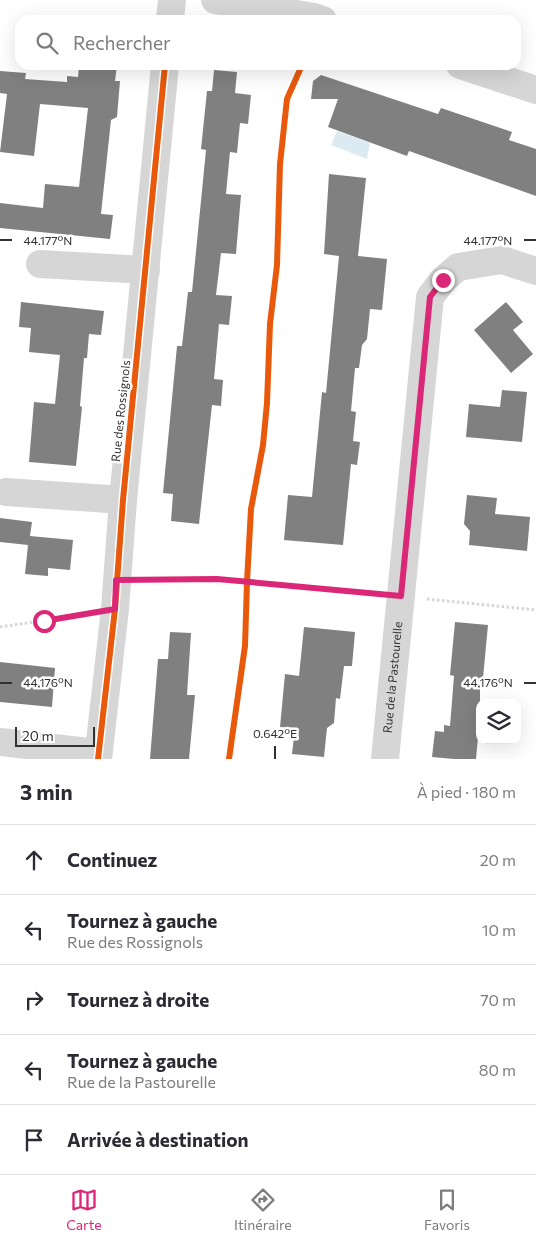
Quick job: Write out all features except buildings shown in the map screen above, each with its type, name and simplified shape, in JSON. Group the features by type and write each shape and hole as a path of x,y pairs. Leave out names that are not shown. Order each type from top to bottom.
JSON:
{"street":[{"path":"170,15 172,0"},
{"path":"215,0 302,15"},
{"name":"Rue des Rossignols","path":"98,756 115,609 123,500 166,70"},
{"path":"475,70 536,90"},
{"name":"Rue de la Pastourelle","path":"385,759 430,297 443,280 458,267 502,260 536,271"},
{"path":"40,264 146,270"},
{"path":"6,492 123,500"},
{"path":"0,742 98,756"}],"path":[{"path":"116,580 217,579 536,610"},
{"path":"0,627 115,609"}],"shaded area":[{"path":"337,131 370,143 367,159 331,145"}],"cycle path":[{"path":"98,759 115,609 123,500 165,70"},
{"path":"229,759 245,646 251,509 263,445 267,403 270,324 277,265 280,164 287,99 300,70"}],"route":[{"path":"44,621 115,609 116,580 217,579 401,596 430,297 443,280"}]}
